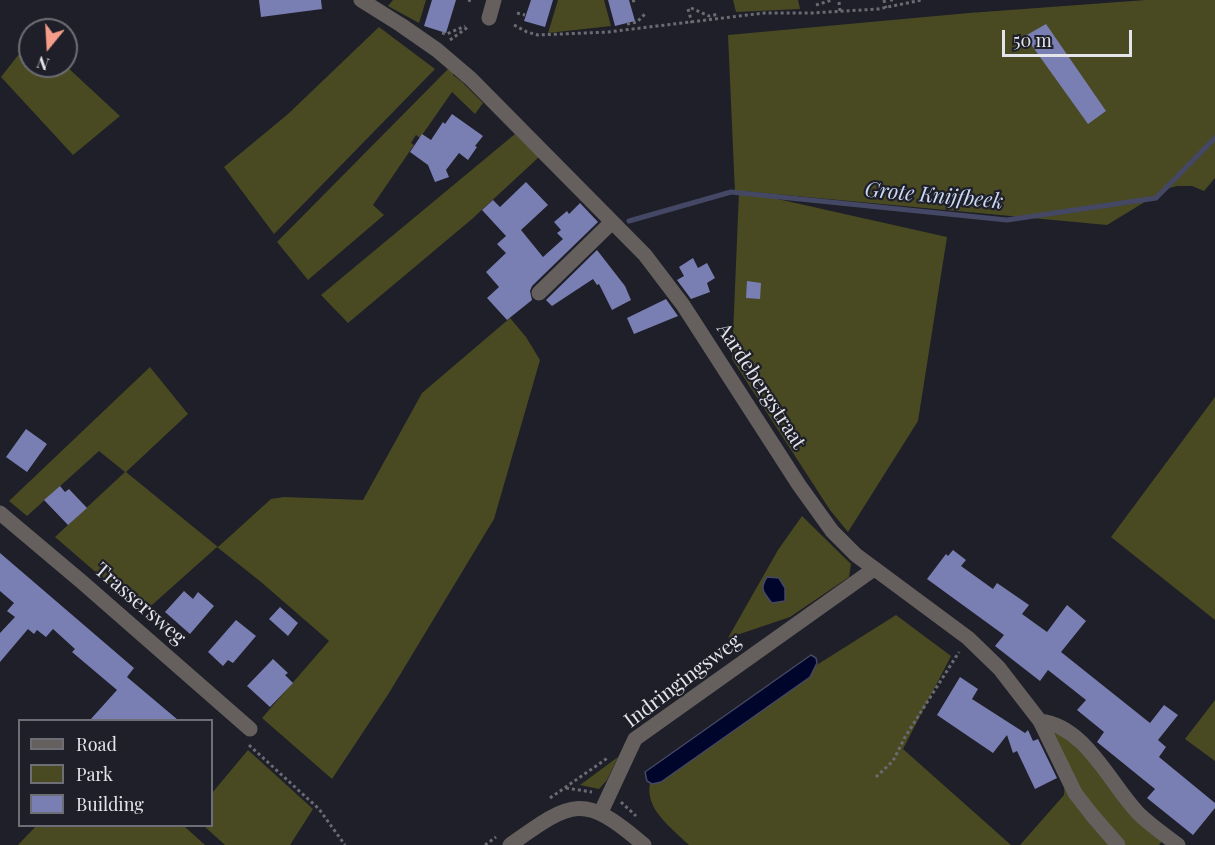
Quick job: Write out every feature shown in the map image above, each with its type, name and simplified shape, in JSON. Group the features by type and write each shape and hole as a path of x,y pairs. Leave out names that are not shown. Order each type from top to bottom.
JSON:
{"street":[{"name":"Aardebergstraat","path":"361,0 401,25 454,64 486,93 645,255 683,305 815,508 844,544 968,638 1009,679 1040,721 1075,793 1119,845"},
{"path":"489,18 494,0"},
{"path":"538,293 612,222"},
{"name":"Trassersweg","path":"0,513 82,582 248,736"},
{"name":"Indringingsweg","path":"602,812 635,739 874,569"},
{"path":"1040,721 1060,726 1076,737 1139,813 1178,845"},
{"path":"506,839 551,816 579,808 602,812 645,845"}],"path":[{"path":"632,1 637,0"},
{"path":"816,5 832,0"},
{"path":"884,0 886,8"},
{"path":"514,25 527,32 543,35 608,32 649,24 692,23 764,13 886,8 922,0"},
{"path":"839,2 840,11"},
{"path":"692,23 690,9 709,16 719,14"},
{"path":"517,13 525,15"},
{"path":"627,24 637,22 646,13"},
{"path":"436,31 447,34 467,26 437,50"},
{"path":"876,777 893,761 905,737 968,638"},
{"path":"248,736 319,808 345,845"},
{"path":"548,800 635,739"},
{"path":"484,845 506,839"}],"green space":[{"path":"393,0 426,0 419,23 388,6"},
{"path":"558,0 604,0 611,26 548,33"},
{"path":"733,0 798,0 800,9 736,12"},
{"path":"1146,0 1215,0 1215,178 1204,191 1192,186 1166,189 1107,225 742,191 947,237 918,421 848,532 830,510 732,359 739,192 735,193 728,35 969,13"},
{"path":"379,27 435,69 274,234 224,167 288,114"},
{"path":"18,55 18,78 78,77 120,116 73,155 1,77"},
{"path":"449,68 454,73 453,75 483,103 475,114 452,92 420,138 416,135 411,143 414,145 373,205 384,215 308,280 277,242"},
{"path":"515,134 539,157 472,219 348,323 321,295"},
{"path":"510,318 526,337 540,360 494,519 389,693 332,779 262,718 329,641 261,582 217,547 143,613 55,537 125,472 99,451 27,516 9,501 150,367 188,414 126,472 218,547 271,499 284,497 363,500 422,393"},
{"path":"1215,397 1215,620 1111,537"},
{"path":"802,516 851,564 849,577 790,617 728,638 778,550"},
{"path":"896,615 951,656 903,749 1011,845 689,845 662,819 655,810 649,789 651,778 658,765"},
{"path":"1215,700 1215,761 1185,739"},
{"path":"1047,730 1064,734 1164,839 1159,845 1020,845 1064,795 1066,767"},
{"path":"248,750 313,809 290,845 225,845 205,827 213,827 213,792"},
{"path":"618,757 607,780 599,789 580,785"},
{"path":"35,827 185,827 205,845 18,845"}],"water":[{"path":"767,577 779,578 785,588 785,601 772,603 763,588"},
{"path":"811,655 816,658 817,663 810,677 661,782 652,784 647,781 645,772"}],"building":[{"path":"259,0 321,0 322,9 261,17"},
{"path":"432,0 456,0 446,33 424,26"},
{"path":"531,0 553,0 545,27 524,21"},
{"path":"608,0 629,0 635,21 615,26"},
{"path":"1046,24 1106,111 1088,124 1025,36"},
{"path":"452,114 483,136 468,160 459,153 446,170 449,177 435,182 428,165 410,152 422,134 431,140 443,122 445,124"},
{"path":"526,182 548,205 521,230 543,257 563,239 557,233 561,230 554,222 567,211 569,214 580,203 598,222 532,286 530,291 532,300 507,320 487,298 499,287 486,272 506,253 497,244 506,236 482,210 493,200 500,207"},
{"path":"597,250 625,286 631,300 612,310 599,284 597,285 593,279 552,306 546,300"},
{"path":"693,258 698,268 707,263 715,278 707,283 710,292 691,299 677,280 684,276 679,267"},
{"path":"747,281 761,283 760,299 746,298"},
{"path":"666,299 678,316 634,334 627,318"},
{"path":"26,429 47,444 27,472 6,457"},
{"path":"60,486 65,492 69,489 87,508 68,525 44,500"},
{"path":"953,550 966,560 961,566 993,589 997,583 1029,605 1022,614 1047,632 1067,605 1086,621 1061,652 1150,723 1164,705 1178,715 1158,740 1166,747 1159,757 1215,803 1215,808 1193,835 1147,798 1155,789 1097,742 1104,732 1077,710 1086,700 1048,670 1040,681 995,646 1004,635 927,579 946,554 948,556"},
{"path":"0,553 134,668 127,677 177,719 91,719 117,690 72,652 75,649 53,629 46,637 37,630 34,634 28,629 0,662 0,633 15,617 7,611 14,603 0,591"},
{"path":"184,591 193,599 198,592 214,606 190,634 165,612"},
{"path":"280,607 298,623 288,636 269,619"},
{"path":"236,620 256,636 233,663 228,660 223,666 208,652"},
{"path":"273,659 288,673 285,675 293,683 270,707 247,686"},
{"path":"960,677 978,689 972,699 1025,733 1028,730 1033,741 1038,739 1057,778 1035,789 1017,751 1013,753 1007,735 993,753 937,715"}],"waterway":[{"name":"Grote Knijfbeek","path":"629,221 731,192 1007,220 1156,198 1215,138"}]}
